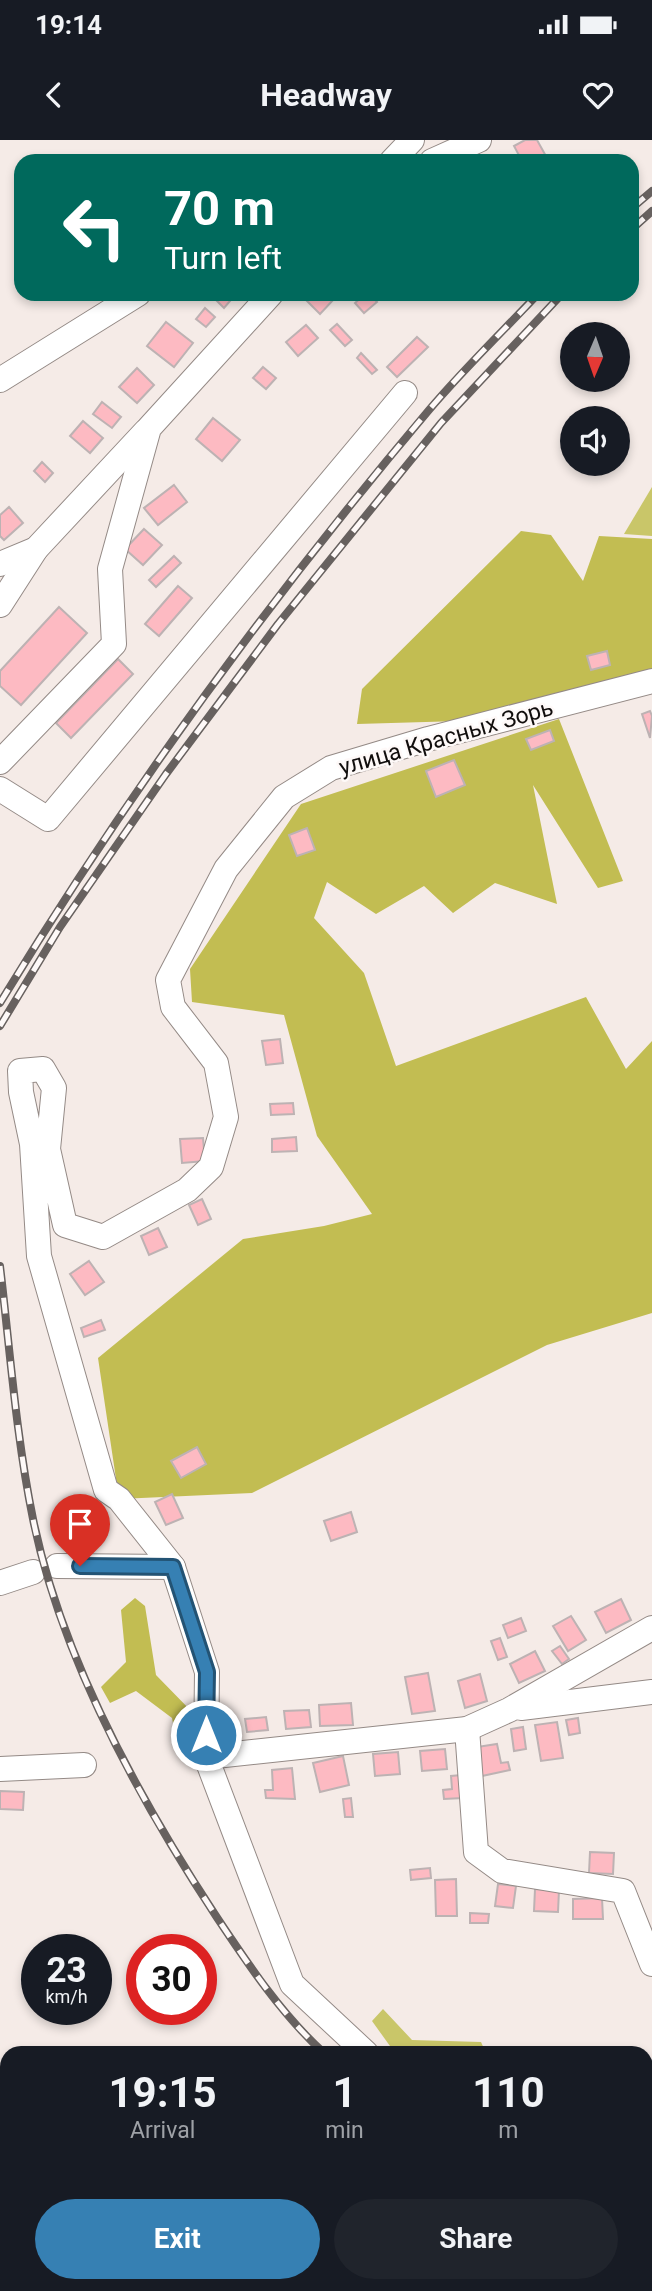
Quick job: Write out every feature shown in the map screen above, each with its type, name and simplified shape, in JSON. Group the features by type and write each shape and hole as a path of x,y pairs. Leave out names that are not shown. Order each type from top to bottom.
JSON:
{"street":[{"path":"399,154 412,140"},
{"path":"448,154 479,140"},
{"path":"0,380 127,301"},
{"path":"0,604 36,549 265,301"},
{"path":"0,789 48,819 405,393"},
{"path":"0,762 114,643 110,569 149,428"},
{"path":"0,564 36,549"},
{"name":"улица Красных Зорь","path":"173,1567 118,1499 106,1490 38,1256 32,1144 21,1092 20,1070 43,1069 54,1088 48,1149 65,1225 103,1237 187,1189 211,1167 226,1117 216,1063 173,1007 168,981 226,869 284,797 331,768 428,739 652,681"},
{"path":"0,1583 45,1569 173,1567 207,1672 206,1757 292,1984 358,2046"},
{"path":"206,1757 467,1729 509,1710 652,1628"},
{"path":"509,1710 652,1692"},
{"path":"467,1729 475,1852 502,1871 624,1891 652,1964"},
{"path":"0,1769 84,1765"}],"shaded area":[{"path":"652,487 652,536 624,534"},
{"path":"521,531 551,535 583,581 599,536 652,539 652,673 460,721 357,724 362,689"},
{"path":"559,719 623,881 598,888 533,785 557,904 495,883 453,913 424,886 376,914 327,882 314,918 364,973 396,1066 586,997 626,1069 652,1041 652,1313 547,1345 252,1493 119,1499 98,1358 243,1239 324,1226 372,1214 317,1136 284,1015 192,1002 190,969 301,804"},
{"path":"135,1598 145,1606 156,1675 195,1715 191,1738 174,1729 172,1718 136,1691 110,1703 101,1687 126,1662 121,1610"},
{"path":"383,2009 412,2040 481,2042 483,2046 390,2046 372,2021"}],"building":[{"path":"525,140 537,140 545,154 518,154 514,146"},
{"path":"217,301 230,301 224,308"},
{"path":"307,301 332,301 320,314"},
{"path":"357,301 377,302 364,313 355,303"},
{"path":"205,308 215,317 206,327 196,319"},
{"path":"166,322 193,343 174,367 147,346"},
{"path":"337,324 352,340 345,346 330,330"},
{"path":"306,325 318,338 298,356 286,342"},
{"path":"417,337 428,347 397,377 387,367"},
{"path":"361,353 377,370 372,374 357,358"},
{"path":"263,367 276,378 266,389 253,378"},
{"path":"137,368 154,385 137,403 119,387"},
{"path":"102,402 121,417 112,428 93,414"},
{"path":"213,418 240,440 222,461 196,439"},
{"path":"83,421 103,438 90,453 70,436"},
{"path":"42,462 53,473 45,482 34,471"},
{"path":"174,485 187,502 158,525 144,508"},
{"path":"9,507 23,523 4,540 0,536 0,515"},
{"path":"144,529 162,545 143,565 125,549"},
{"path":"174,556 181,563 156,587 149,580"},
{"path":"178,586 192,598 159,636 145,624"},
{"path":"59,607 87,633 21,705 0,686 0,671"},
{"path":"607,651 610,665 591,670 587,656"},
{"path":"118,659 133,674 71,738 56,723"},
{"path":"650,711 652,716 650,738 642,714"},
{"path":"550,730 554,741 531,750 526,739"},
{"path":"454,760 465,785 436,797 426,771"},
{"path":"307,828 315,850 297,856 289,835"},
{"path":"280,1039 283,1063 266,1065 262,1041"},
{"path":"293,1103 294,1114 271,1115 270,1104"},
{"path":"296,1137 297,1151 272,1152 272,1139"},
{"path":"203,1138 205,1161 182,1163 180,1139"},
{"path":"202,1199 211,1219 198,1225 189,1205"},
{"path":"158,1228 167,1247 149,1255 141,1236"},
{"path":"89,1261 104,1282 85,1295 70,1274"},
{"path":"101,1320 105,1330 84,1337 81,1328"},
{"path":"197,1447 206,1464 181,1478 171,1461"},
{"path":"172,1494 183,1518 166,1525 155,1502"},
{"path":"351,1512 357,1532 331,1541 324,1521"},
{"path":"621,1599 631,1620 606,1633 595,1612"},
{"path":"571,1616 586,1640 568,1651 553,1626"},
{"path":"521,1618 526,1631 508,1638 503,1625"},
{"path":"500,1638 507,1657 498,1660 491,1641"},
{"path":"560,1646 569,1659 562,1664 552,1651"},
{"path":"535,1651 545,1671 519,1683 510,1664"},
{"path":"428,1673 435,1711 412,1714 405,1677"},
{"path":"480,1674 487,1701 465,1708 458,1681"},
{"path":"351,1703 353,1725 320,1726 319,1705"},
{"path":"309,1710 311,1727 286,1729 284,1711"},
{"path":"266,1717 268,1730 247,1732 245,1719"},
{"path":"578,1718 580,1733 569,1735 566,1720"},
{"path":"557,1722 563,1758 541,1761 535,1725"},
{"path":"523,1727 526,1749 514,1751 511,1729"},
{"path":"497,1744 501,1763 508,1762 510,1770 482,1776 477,1747"},
{"path":"445,1749 447,1769 422,1771 420,1751"},
{"path":"398,1752 400,1774 375,1776 373,1754"},
{"path":"343,1756 349,1785 320,1792 313,1763"},
{"path":"292,1768 295,1799 266,1798 265,1790 273,1790 272,1770"},
{"path":"461,1775 463,1798 444,1799 443,1790 452,1789 451,1776"},
{"path":"0,1791 24,1792 23,1810 0,1809"},
{"path":"351,1798 353,1817 345,1817 343,1799"},
{"path":"590,1852 614,1853 613,1874 589,1873"},
{"path":"430,1868 431,1878 411,1880 410,1870"},
{"path":"456,1879 457,1916 436,1916 435,1880"},
{"path":"498,1884 516,1886 513,1908 495,1906"},
{"path":"535,1889 559,1890 558,1912 534,1911"},
{"path":"602,1898 603,1919 573,1919 573,1899"},
{"path":"470,1913 489,1914 488,1923 470,1923"}],"railway":[{"path":"639,202 652,191"},
{"path":"639,223 652,211"},
{"path":"0,1003 98,848 257,625 429,410 531,301"},
{"path":"0,1026 60,927 166,774 278,624 441,423 555,301"},
{"path":"0,1266 18,1425 33,1519 46,1571 83,1674 132,1775 187,1871 266,1988 317,2046"}],"route":[{"path":"80,1566 173,1567 207,1672 206,1735"}]}
